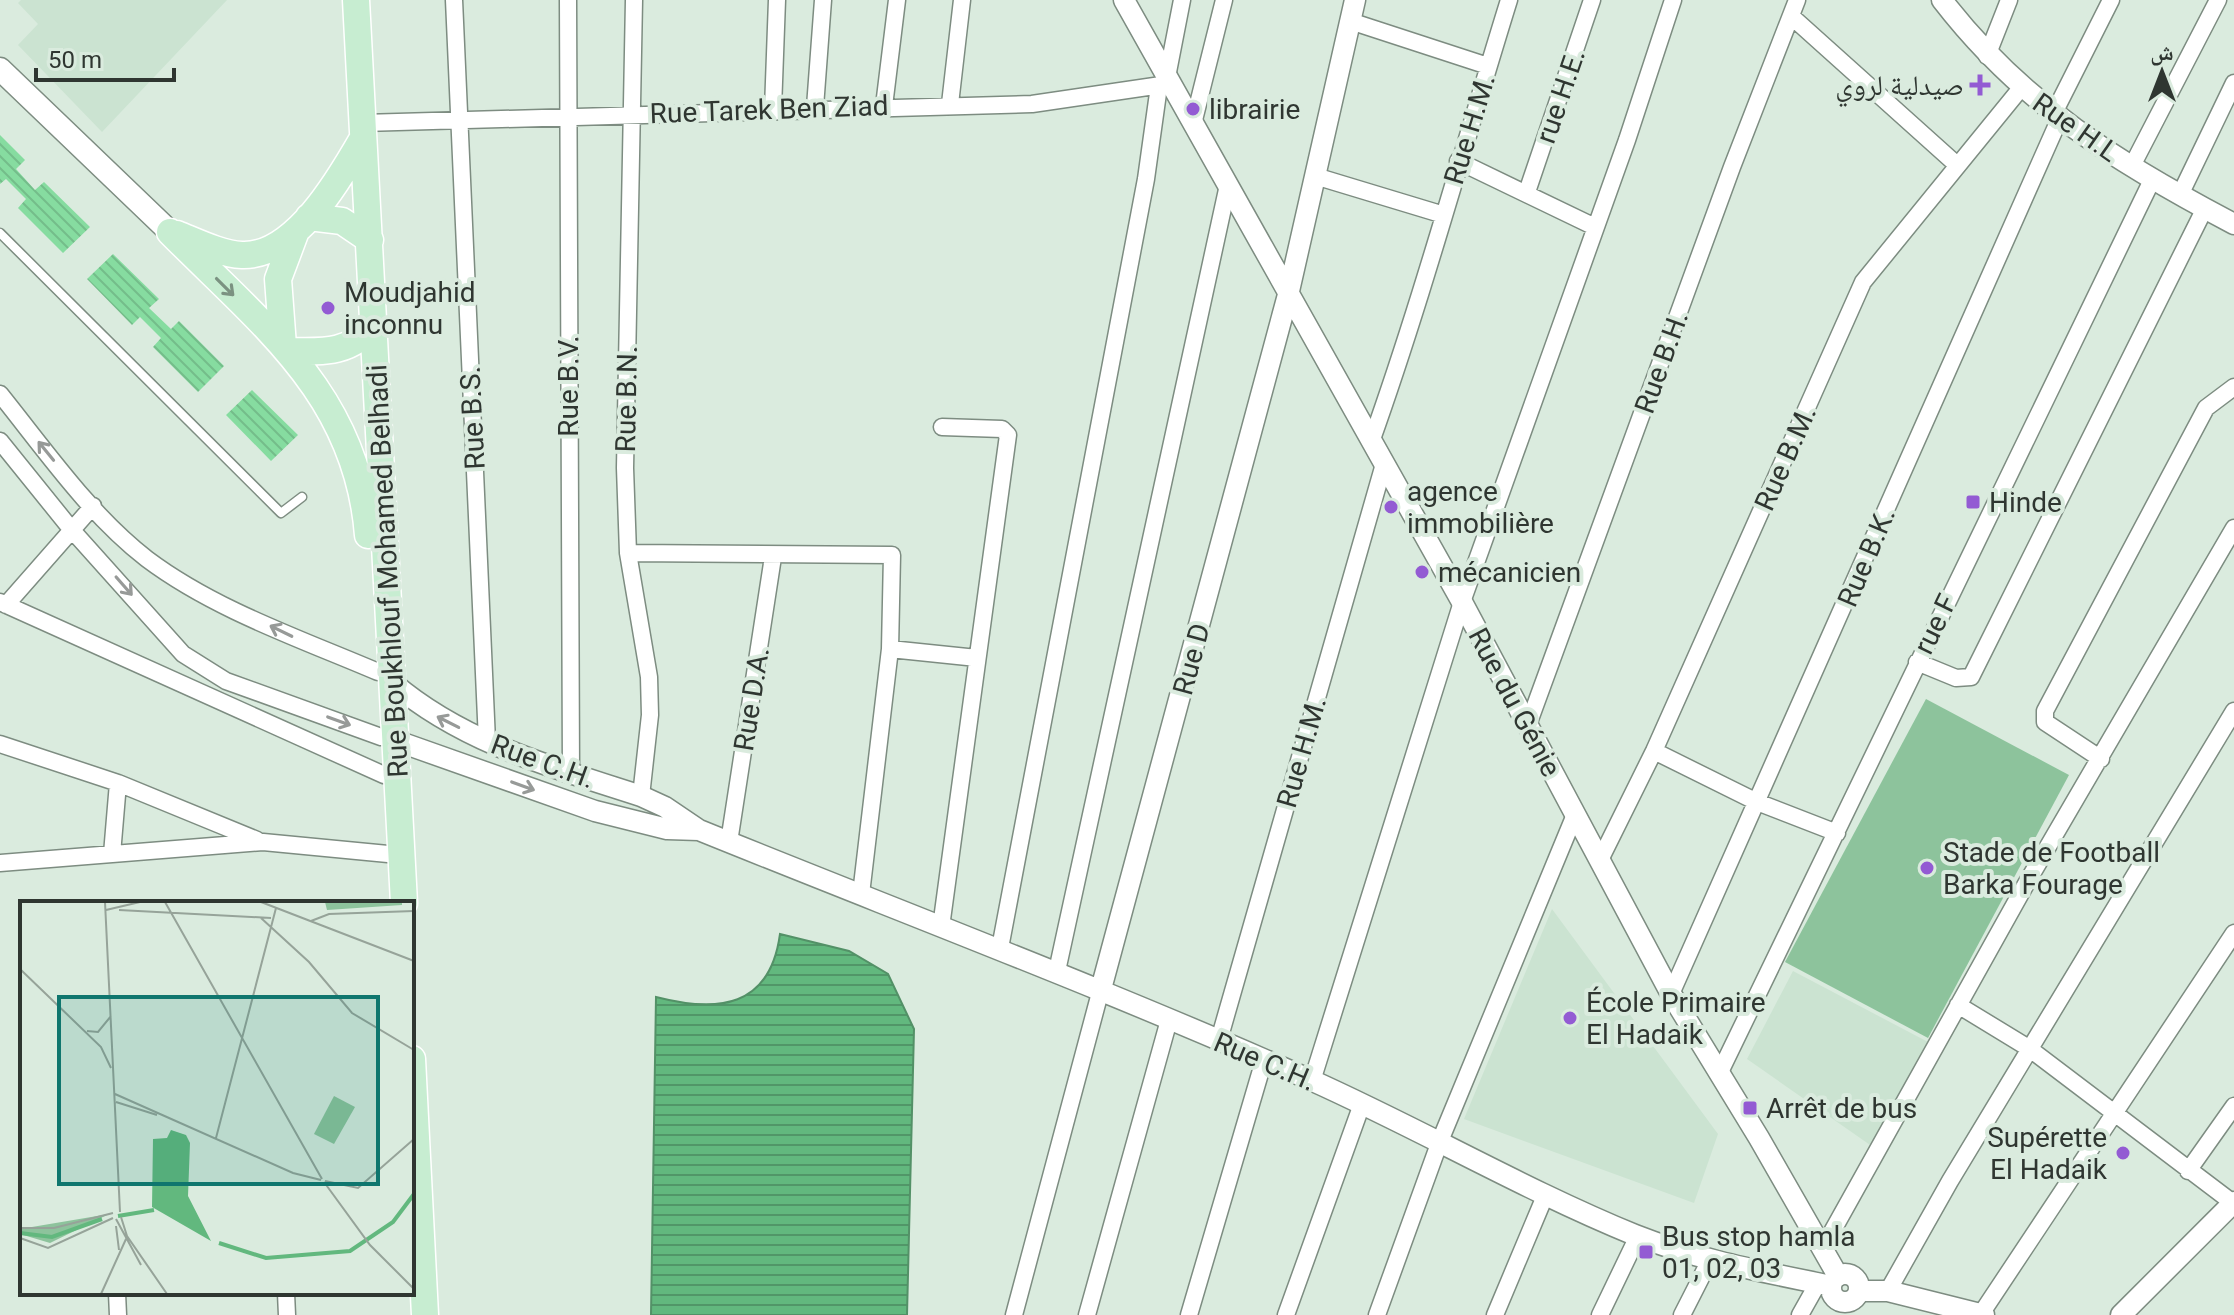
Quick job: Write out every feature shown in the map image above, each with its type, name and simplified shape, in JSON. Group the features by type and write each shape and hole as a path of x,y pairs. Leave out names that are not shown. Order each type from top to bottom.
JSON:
{"main road":[{"name":"Rue Boukhlouf Mohamed Belhadi","path":"356,0 374,323 389,739 404,901"},
{"path":"0,69 170,232 230,253 249,255 269,250 302,224 342,221 370,240"},
{"path":"363,130 302,224 278,279 285,349 347,347 367,333 374,323"},
{"name":"Rue Boukhlouf Mohamed Belhadi","path":"170,232 285,349 336,419 359,471 386,678"},
{"name":"Rue Boukhlouf Mohamed Belhadi","path":"389,739 384,775 390,901"},
{"path":"414,1098 425,1315"},
{"path":"406,1295 407,1315"}],"street":[{"name":"Rue B.S.","path":"454,0 487,741"},
{"name":"Rue B.V.","path":"568,0 571,773"},
{"name":"Rue B.N.","path":"634,0 626,352 628,553 649,677 650,715 641,796"},
{"path":"773,109 777,0"},
{"path":"815,107 823,0"},
{"path":"884,106 897,0"},
{"path":"950,104 962,0"},
{"name":"Rue du Génie","path":"1124,0 1462,602 1671,994 1823,1248 1829,1282"},
{"path":"1000,948 1182,0"},
{"path":"1194,120 1224,0"},
{"name":"Rue D","path":"1014,1315 1289,291 1355,0"},
{"name":"Rue H.M.","path":"1371,442 1419,306 1458,161 1509,0"},
{"name":"rue H.E.","path":"1527,192 1592,0"},
{"path":"1312,1081 1462,602 1673,0"},
{"name":"Rue B.H.","path":"1528,725 1797,0"},
{"name":"Rue H.L","path":"1942,0 1987,56 2056,117 2180,195 2234,224"},
{"path":"1987,56 2009,0"},
{"name":"Rue B.K.","path":"1671,994 2056,117 2111,0"},
{"path":"2132,166 2218,0"},
{"path":"1791,16 1957,165"},
{"path":"1350,21 1488,66"},
{"name":"Rue Tarek Ben Ziad","path":"363,130 458,119 815,107 1032,104 1167,80"},
{"path":"2180,195 2234,83"},
{"name":"Rue B.M.","path":"1600,860 1654,751 1863,282 2021,88"},
{"path":"1458,161 1595,227"},
{"path":"1315,176 1444,215"},
{"name":"rue F","path":"1720,1072 2153,178"},
{"path":"1057,971 1228,185"},
{"path":"1917,662 1956,678 1971,677 2205,208"},
{"path":"2101,759 2062,736 2045,722 2043,715 2202,416 2218,396 2234,387"},
{"path":"0,394 93,506 146,559 192,588 386,678"},
{"path":"941,927 1008,435 1002,429 942,427"},
{"path":"0,441 71,529 170,642 211,673 389,739"},
{"name":"Rue H.M.","path":"1219,1040 1384,464"},
{"path":"93,506 3,604 384,775"},
{"path":"1823,1248 1958,1005 2234,528"},
{"path":"628,553 773,557 892,555 890,649 861,894"},
{"name":"Rue D.A.","path":"729,842 773,557"},
{"path":"890,649 977,658"},
{"path":"201,695 211,673"},
{"name":"Rue C.H.","path":"386,678 444,722 571,773 641,796 665,807 699,830 1101,989 1312,1081 1440,1141 1545,1196 1638,1236 1710,1260 1829,1282"},
{"path":"1888,1291 2234,711"},
{"name":"Rue C.H.","path":"389,739 595,811 667,829 699,830"},
{"path":"0,744 118,783 263,842"},
{"path":"1654,751 1757,802 1837,833"},
{"path":"112,854 118,783"},
{"path":"1377,1315 1440,1141 1574,817"},
{"path":"0,863 263,842 388,854"},
{"path":"1800,1315 1829,1282 1851,1276 1858,1302 1888,1291 1983,1315 2234,933"},
{"path":"1958,1005 2030,1049 2233,1203 2121,1315"},
{"path":"1087,1315 1169,1020"},
{"path":"1189,1315 1264,1060"},
{"path":"1286,1315 1362,1104"},
{"path":"2188,1171 2234,1106"},
{"path":"1495,1315 1545,1196"},
{"path":"1600,1315 1638,1236"},
{"path":"1682,1315 1710,1260"},
{"path":"117,1295 118,1315"},
{"path":"286,1295 287,1315"}],"lane":[{"path":"0,233 281,513 302,497"}],"shaded area":[{"path":"21,0 227,0 102,132 18,45 38,24 18,3"},
{"name":"Stade de Football Barka Fourage","path":"1926,699 2069,775 1928,1038 1785,962"},
{"name":"École Primaire El Hadaik","path":"1552,909 1718,1134 1694,1203 1464,1119"},
{"path":"780,934 849,951 888,974 914,1029 907,1315 651,1315 656,997 700,1004 720,1004 738,999 753,991 765,977 774,959"},
{"path":"1793,971 1928,1042 1873,1147 1747,1059"}],"building":[{"path":"0,135 25,160 16,169 35,190 44,182 90,227 63,253 18,208 26,199 6,179 0,184"},
{"path":"113,254 159,299 149,308 171,329 179,321 224,366 198,392 153,347 161,338 140,317 132,325 87,279"},
{"path":"252,390 298,435 271,461 226,415"}],"place":[{"name":"صيدلية لروي","path":"1980,85"},
{"name":"librairie","path":"1193,109"},
{"name":"Moudjahid inconnu","path":"328,308"},
{"name":"Hinde","path":"1973,502"},
{"name":"agence immobilière","path":"1391,507"},
{"name":"mécanicien","path":"1422,572"},
{"name":"Stade de Football Barka Fourage","path":"1927,868"},
{"name":"École Primaire El Hadaik","path":"1570,1018"},
{"name":"Arrêt de bus","path":"1750,1108"},
{"name":"Supérette El Hadaik","path":"2123,1153"},
{"name":"Bus stop hamla 01, 02, 03","path":"1646,1252"}]}
